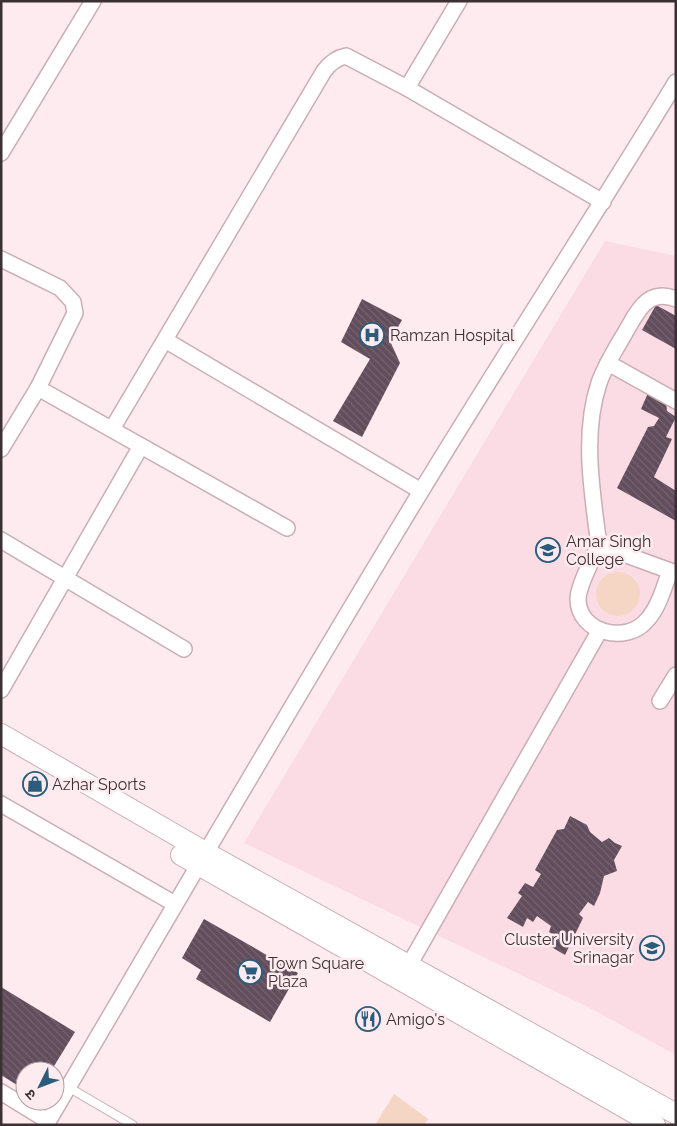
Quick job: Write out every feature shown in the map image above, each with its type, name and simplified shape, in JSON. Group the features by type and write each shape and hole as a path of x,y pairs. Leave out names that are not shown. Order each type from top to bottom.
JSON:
{"street":[{"path":"3,146 93,1"},
{"path":"407,88 459,1"},
{"path":"112,429 333,61 346,56 407,88 603,202"},
{"path":"1,1092 47,1123 201,858 421,491 603,202 676,82"},
{"path":"1,259 60,288 73,302 75,313 38,388 1,449"},
{"path":"599,545 673,572 647,621 631,633 620,634 600,630 585,617 579,608 579,590 599,545 591,485 590,431 594,400 599,381 608,363 644,304 658,295 676,299"},
{"path":"165,340 421,491"},
{"path":"608,363 676,401"},
{"path":"38,388 287,528"},
{"path":"1,690 141,446"},
{"path":"1,540 184,649"},
{"path":"405,972 600,630"},
{"path":"660,701 676,675"},
{"path":"1,734 201,858"},
{"path":"1,749 405,972 676,1114"},
{"path":"1,804 175,904"},
{"path":"405,972 655,1125"}],"lane":[{"path":"68,1087 133,1125"}],"shaded area":[{"name":"Amar Singh College","path":"605,241 676,256 676,1055 586,1006 244,843"},
{"path":"618,572 630,576 636,582 640,594 636,606 630,612 618,616 606,612 600,606 596,594 600,582 606,576"},
{"path":"394,1094 428,1119 424,1125 375,1125"}],"building":[{"path":"362,299 402,320 390,341 400,363 362,437 333,421 370,359 341,342"},
{"path":"656,305 676,316 676,349 642,330"},
{"path":"648,393 666,402 667,411 676,417 666,437 672,439 654,477 676,491 676,521 617,488 648,427 654,426 659,418 641,409"},
{"path":"570,816 587,825 590,832 602,842 609,838 622,846 614,860 617,871 604,876 600,893 594,906 588,902 579,914 583,918 565,955 548,945 554,935 549,932 551,926 537,916 533,922 527,918 523,927 507,918 522,896 518,893 525,883 533,887 541,874 535,870 557,830 564,829"},
{"path":"204,919 298,973 270,1022 196,979 201,970 182,958"},
{"path":"1,987 75,1032 57,1061 15,1061 15,1084 1,1075"}],"place":[{"name":"Ramzan Hospital","path":"372,335"},
{"name":"Amar Singh College","path":"548,550"},
{"name":"Azhar Sports","path":"35,784"},
{"name":"Cluster University Srinagar","path":"652,948"},
{"name":"Town Square Plaza","path":"250,972"},
{"name":"Amigo's","path":"368,1019"}]}
